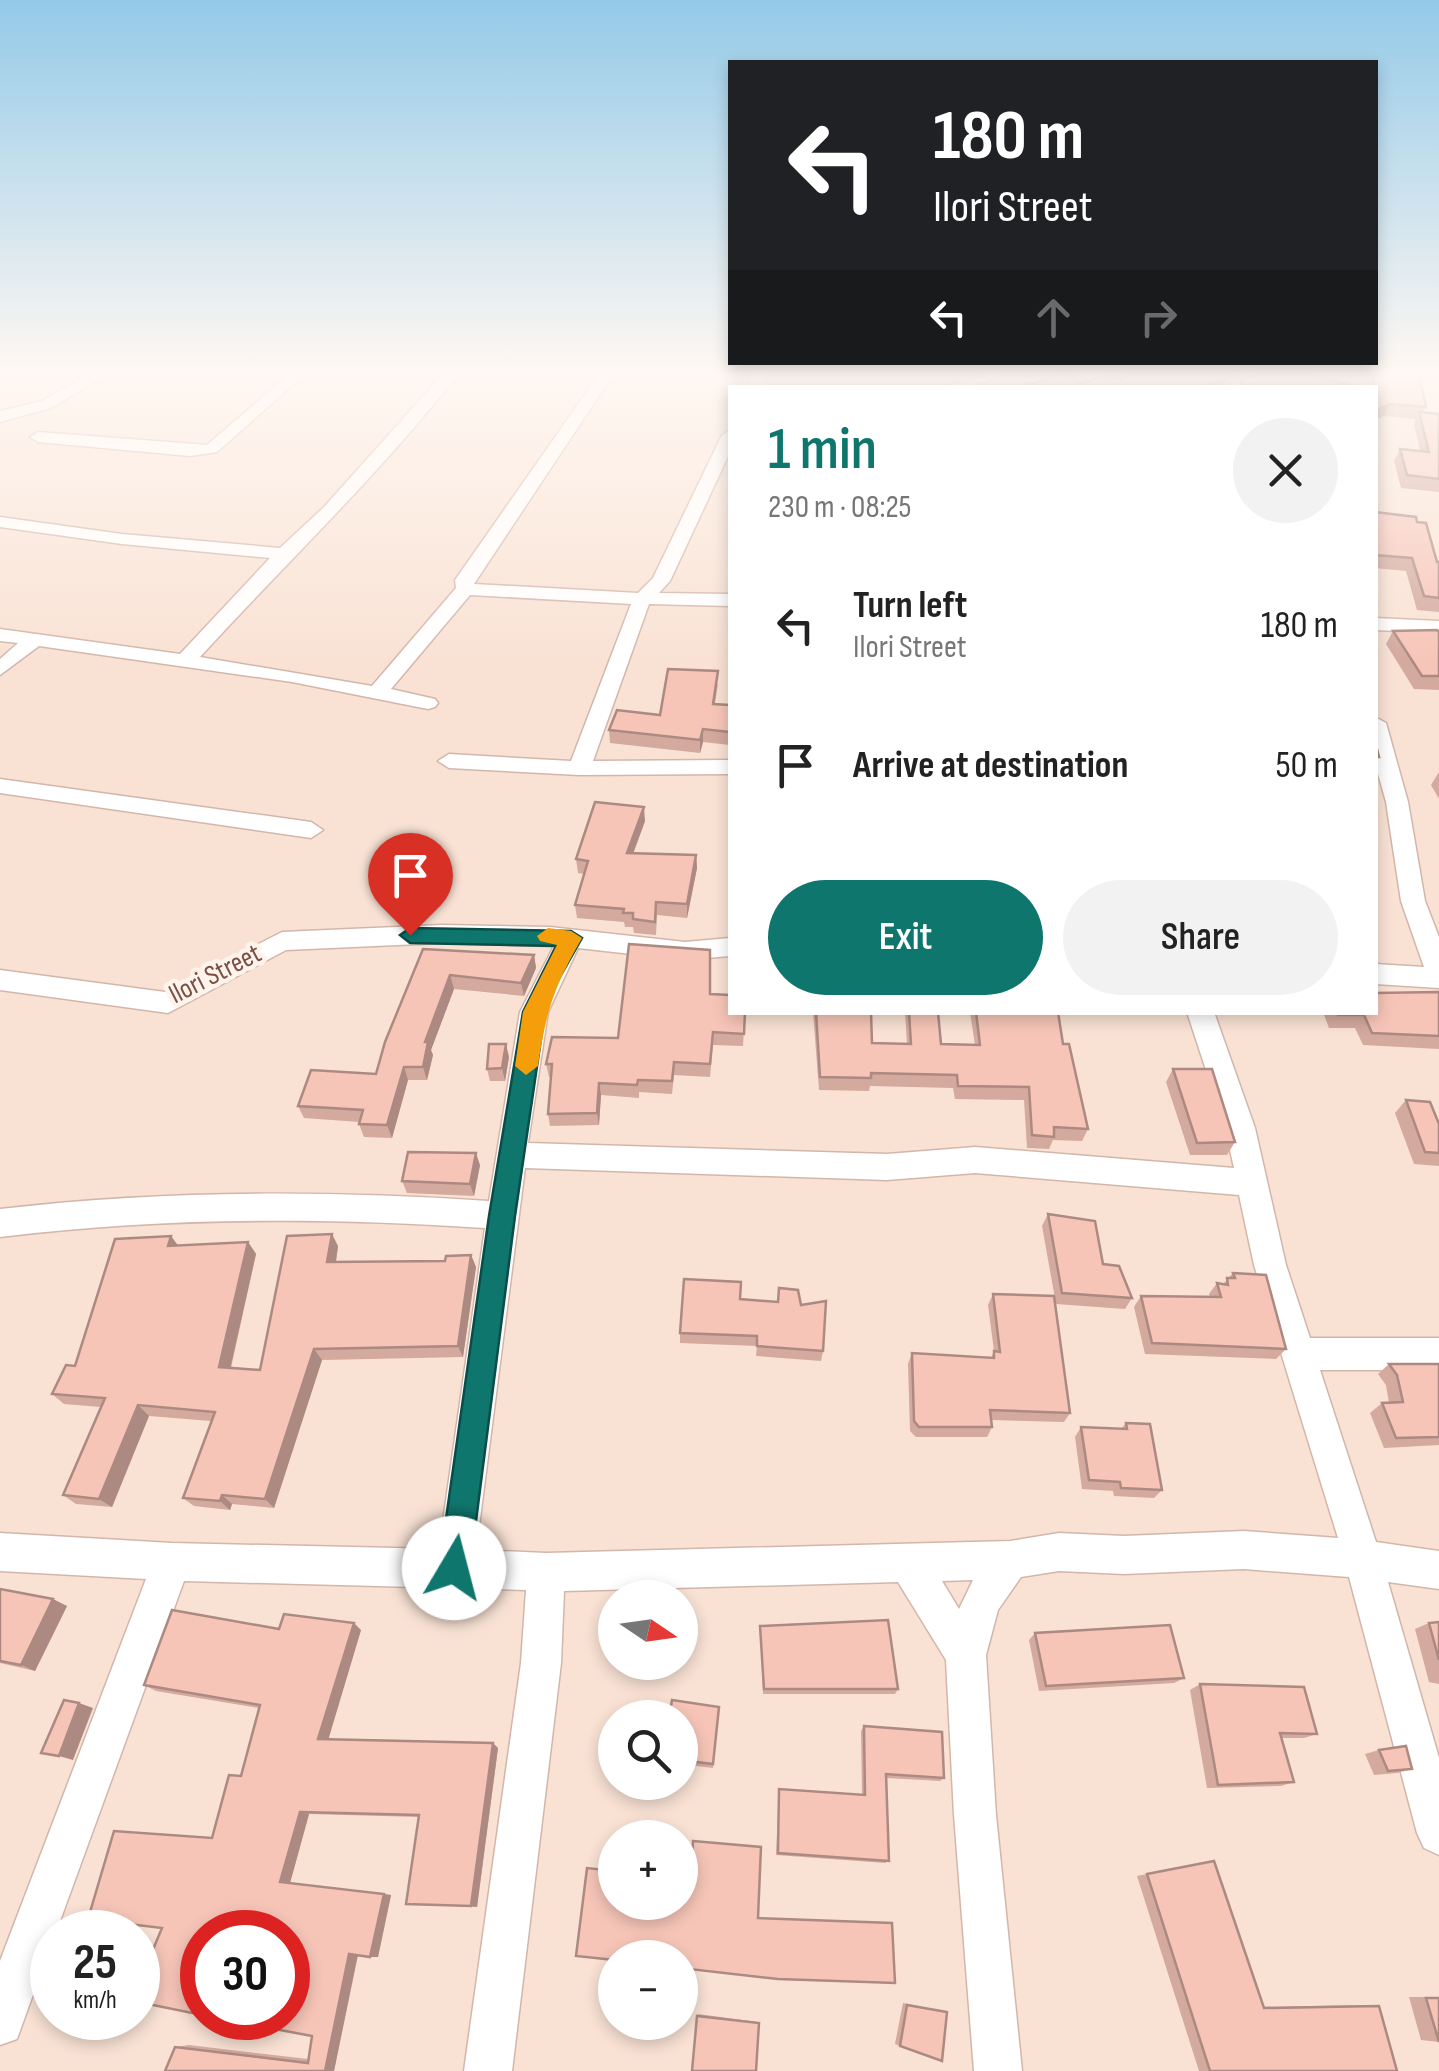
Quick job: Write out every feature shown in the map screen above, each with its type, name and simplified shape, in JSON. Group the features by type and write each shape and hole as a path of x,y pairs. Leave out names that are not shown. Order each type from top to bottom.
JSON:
{"street":[{"path":"183,663 367,470"},
{"path":"379,691 465,589 464,580 540,470"},
{"path":"579,768 642,598 662,581 714,470"},
{"path":"0,522 122,539 284,554"},
{"path":"465,589 728,600"},
{"path":"1378,624 1439,627"},
{"path":"0,635 292,676 428,703"},
{"path":"0,668 32,642"},
{"path":"1378,734 1397,802 1413,901 1439,975 1378,974"},
{"path":"449,761 579,768 728,767"},
{"path":"0,786 311,830"},
{"name":"Ilori Street","path":"0,980 168,1003 282,941 442,934 571,938 685,951 728,948"},
{"path":"454,1568 534,1012 545,983 571,938"},
{"path":"1201,1015 1234,1110 1270,1265 1363,1559 1439,1833"},
{"path":"513,1155 887,1166 975,1160 1252,1184"},
{"path":"0,1223 90,1210 382,1211 502,1216"},
{"path":"1299,1354 1439,1354"},
{"path":"0,1552 172,1562 546,1572 1010,1560 1059,1552 1124,1555 1204,1550 1363,1559 1439,1570"},
{"path":"998,2071 966,1654 980,1602 1010,1560"},
{"path":"907,1561 966,1654"},
{"path":"0,2022 172,1562"},
{"path":"488,2071 541,1663 546,1572"}],"shaded area":[{"path":"0,470 728,470 728,1015 1378,1015 1378,470 1439,470 1439,2071 0,2071"}],"building":[{"path":"1406,470 1439,470 1439,479 1407,475"},
{"path":"1378,512 1416,517 1417,522 1426,523 1439,562 1439,598 1424,596 1412,558 1378,555"},
{"path":"1437,630 1439,676 1422,676 1393,631"},
{"path":"668,669 718,671 713,704 728,705 728,732 703,729 700,740 609,730 617,710 660,715"},
{"path":"595,802 644,807 627,853 696,855 687,904 656,902 655,922 633,919 633,913 623,913 624,909 575,905 588,861 576,859"},
{"path":"629,944 710,950 710,994 728,995 728,1015 745,1015 744,1034 713,1032 710,1064 674,1062 672,1081 638,1080 637,1085 599,1083 597,1113 548,1114 552,1064 546,1064 552,1037 618,1038"},
{"path":"423,949 534,955 521,983 450,975 425,1042 423,1067 404,1067 387,1125 359,1124 363,1110 298,1106 311,1070 376,1074"},
{"path":"1439,992 1439,1036 1372,1033 1364,1015 1378,1015 1378,993"},
{"path":"816,1015 871,1015 872,1043 911,1044 909,1015 938,1015 941,1044 980,1045 976,1015 1058,1015 1088,1129 1054,1127 1054,1137 1032,1135 1029,1087 958,1086 957,1075 871,1073 871,1078 820,1077"},
{"path":"489,1044 506,1044 502,1068 487,1069"},
{"path":"1173,1069 1212,1069 1235,1142 1197,1143"},
{"path":"1406,1100 1430,1102 1439,1124 1439,1153 1425,1152"},
{"path":"408,1152 476,1153 470,1184 402,1181"},
{"path":"1048,1214 1095,1221 1103,1264 1119,1266 1132,1298 1062,1293"},
{"path":"332,1234 327,1262 445,1261 446,1256 471,1255 458,1346 314,1349 265,1499 222,1495 220,1501 183,1498 215,1412 138,1405 99,1499 63,1495 105,1398 52,1394 66,1365 75,1366 115,1239 171,1236 168,1246 248,1242 219,1367 260,1370 287,1236"},
{"path":"1233,1273 1266,1275 1286,1349 1152,1343 1141,1296 1221,1297 1217,1283 1228,1285 1227,1278 1235,1278"},
{"path":"684,1279 741,1282 740,1299 778,1302 779,1288 798,1290 801,1305 826,1301 823,1351 757,1346 757,1336 680,1333"},
{"path":"993,1294 1054,1296 1070,1413 990,1410 992,1427 919,1427 914,1421 912,1353 994,1358 994,1351 1000,1352"},
{"path":"1389,1364 1439,1364 1439,1437 1396,1438 1382,1403 1403,1402 1397,1375"},
{"path":"1126,1423 1150,1424 1162,1490 1121,1488 1120,1482 1089,1480 1081,1427 1127,1429"},
{"path":"0,1589 53,1599 21,1665 0,1661"},
{"path":"172,1610 279,1629 284,1614 354,1623 318,1739 493,1743 471,1906 406,1904 419,1815 300,1812 280,1882 384,1894 370,1957 349,1954 325,2071 165,2071 175,2047 308,2063 312,2036 310,1910 180,1910 180,2011 160,2006 160,1910 91,1910 114,1831 212,1838 229,1775 241,1776 260,1705 144,1685"},
{"path":"888,1620 898,1689 764,1689 760,1626"},
{"path":"1439,1622 1439,1660 1429,1623"},
{"path":"1170,1625 1184,1678 1046,1686 1035,1633"},
{"path":"1200,1684 1304,1687 1317,1734 1280,1733 1294,1782 1218,1785"},
{"path":"64,1700 79,1703 59,1756 41,1753"},
{"path":"698,1704 719,1707 713,1764 698,1762"},
{"path":"864,1726 942,1732 944,1778 886,1774 889,1861 778,1853 779,1789 865,1795"},
{"path":"1406,1746 1412,1769 1388,1771 1379,1750"},
{"path":"698,1841 761,1847 758,1918 892,1923 895,1983 778,1979 698,1970 698,1940 598,1940 598,1958 576,1956 587,1868 598,1869 598,1920 698,1920"},
{"path":"1214,1861 1264,2008 1379,2006 1397,2071 1210,2071 1147,1874"},
{"path":"1426,1998 1439,1998 1439,2042"},
{"path":"907,2005 947,2012 942,2061 900,2046"},
{"path":"698,2016 759,2023 756,2071 692,2071"}],"slow traffic":[{"path":"526,1066 534,1012 545,983 571,938 548,936"}],"route":[{"path":"410,935 571,938 545,983 534,1012 454,1568"}]}
